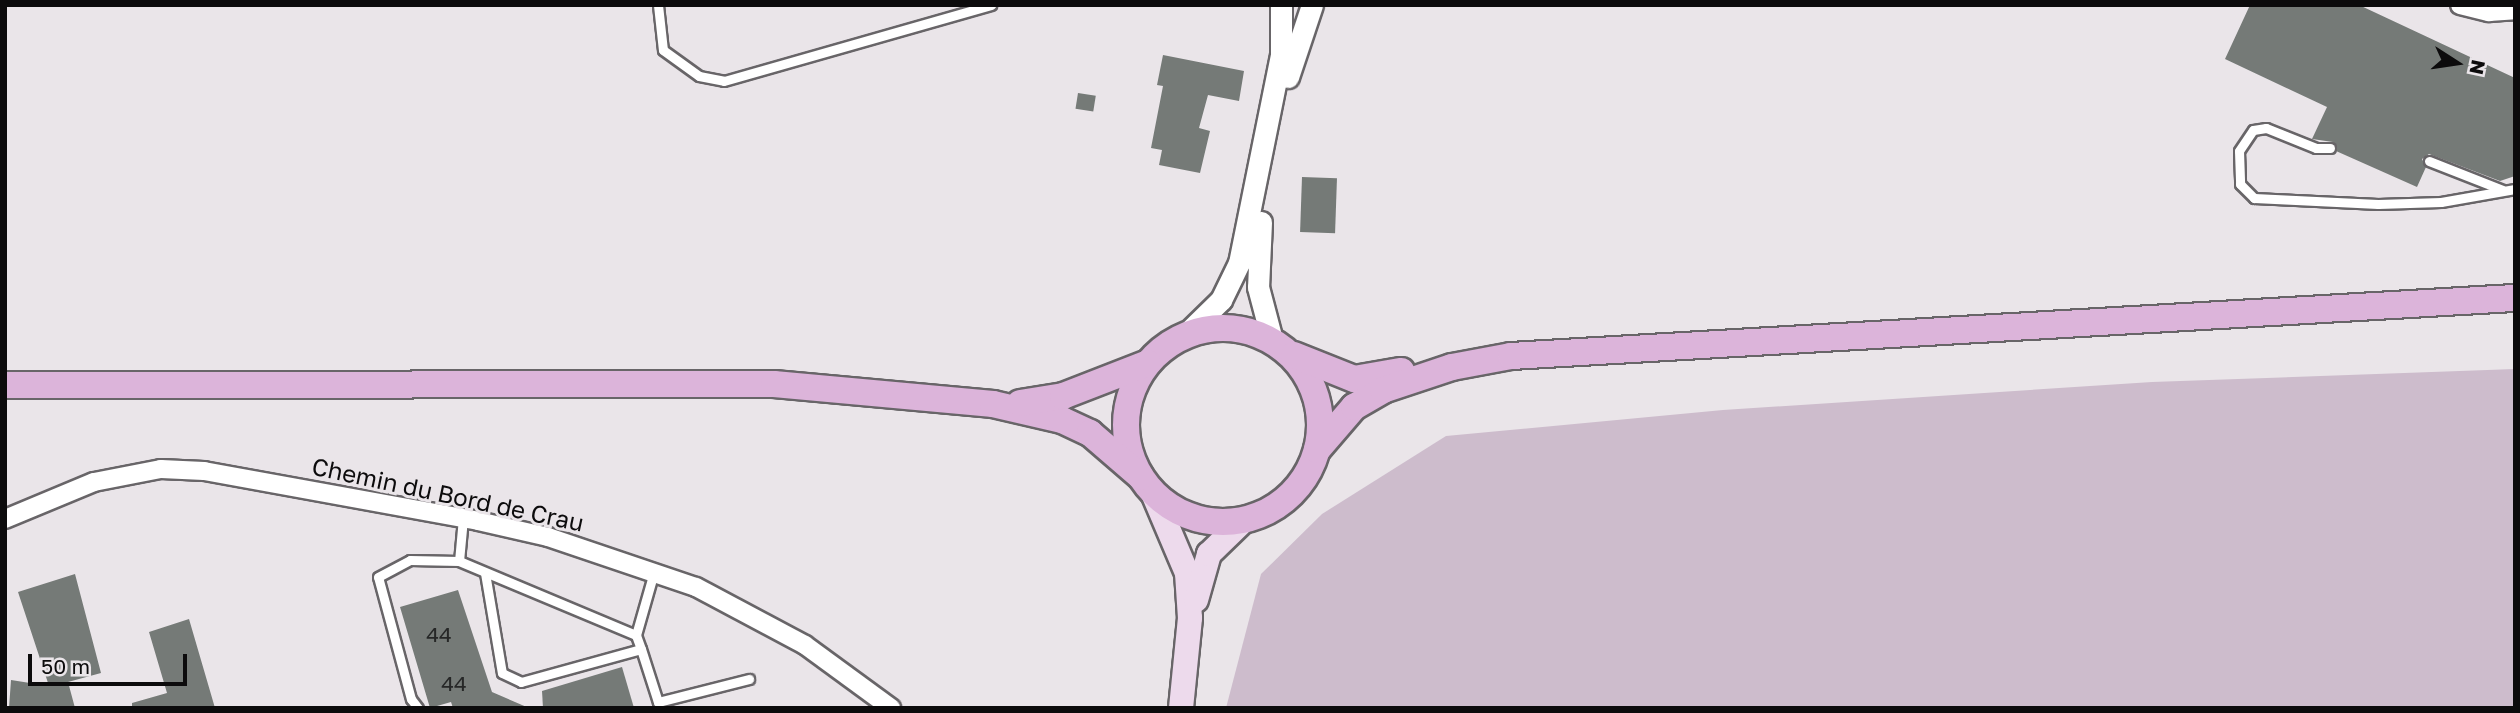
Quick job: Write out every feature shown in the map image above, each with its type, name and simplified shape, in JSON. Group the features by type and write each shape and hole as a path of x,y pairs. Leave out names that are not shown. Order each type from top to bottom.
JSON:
{"main road":[{"path":"5,384 694,381 774,384 993,404 1051,400 1148,363 1186,334 1232,328 1279,346 1322,370 1354,379 1417,368 1451,367 1511,356 1671,344 2515,298"},
{"path":"993,404 1083,428 1147,485 1195,518 1244,520 1269,511 1290,495 1306,475 1317,450 1320,423 1316,396 1305,372 1279,346"},
{"path":"1148,363 1135,383 1126,431 1147,485 1185,566 1190,618"},
{"path":"1317,450 1366,399 1451,367"},
{"path":"1181,708 1190,618 1209,554 1244,520"}],"street":[{"path":"1186,334 1221,300 1239,263 1281,54 1281,5"},
{"path":"1279,346 1258,287 1259,232 1287,79 1312,5"},
{"path":"2460,5 2489,12 2515,10"},
{"name":"Chemin du Bord de Crau","path":"5,519 84,486 161,469 218,473 463,518 548,537 654,571 744,610 805,645 891,708"}],"lane":[{"path":"660,7 663,50 699,76 724,81 991,5"},
{"path":"2330,148 2316,148 2266,128 2253,130 2239,151 2240,184 2254,198 2378,204 2441,202 2510,190"},
{"path":"2429,161 2510,190"},
{"path":"459,561 463,518"},
{"path":"418,708 411,699 378,577 410,560 459,561 636,635"},
{"path":"654,571 636,635 658,705 748,678"},
{"path":"485,572 502,673 521,682 641,649"}],"shaded area":[{"path":"2515,369 2515,708 1226,708 1261,574 1322,514 1446,436 1723,410 2152,382"}],"building":[{"path":"2250,5 2359,5 2515,78 2515,176 2500,181 2429,154 2422,159 2426,167 2417,187 2336,151 2333,142 2312,139 2327,107 2225,59"},
{"path":"1163,55 1244,71 1239,101 1208,95 1199,128 1210,131 1200,173 1159,165 1162,150 1151,148 1163,86 1157,85"},
{"path":"1078,93 1096,96 1093,112 1075,109"},
{"path":"1302,177 1337,178 1335,233 1300,232"},
{"path":"75,574 101,673 68,682 75,708 9,708 11,680 49,686 18,592"},
{"path":"458,590 492,692 529,708 453,708 451,702 430,708 400,607"},
{"path":"189,619 215,708 132,708 132,703 167,693 149,632"},
{"path":"622,667 634,708 543,708 542,691"}]}
